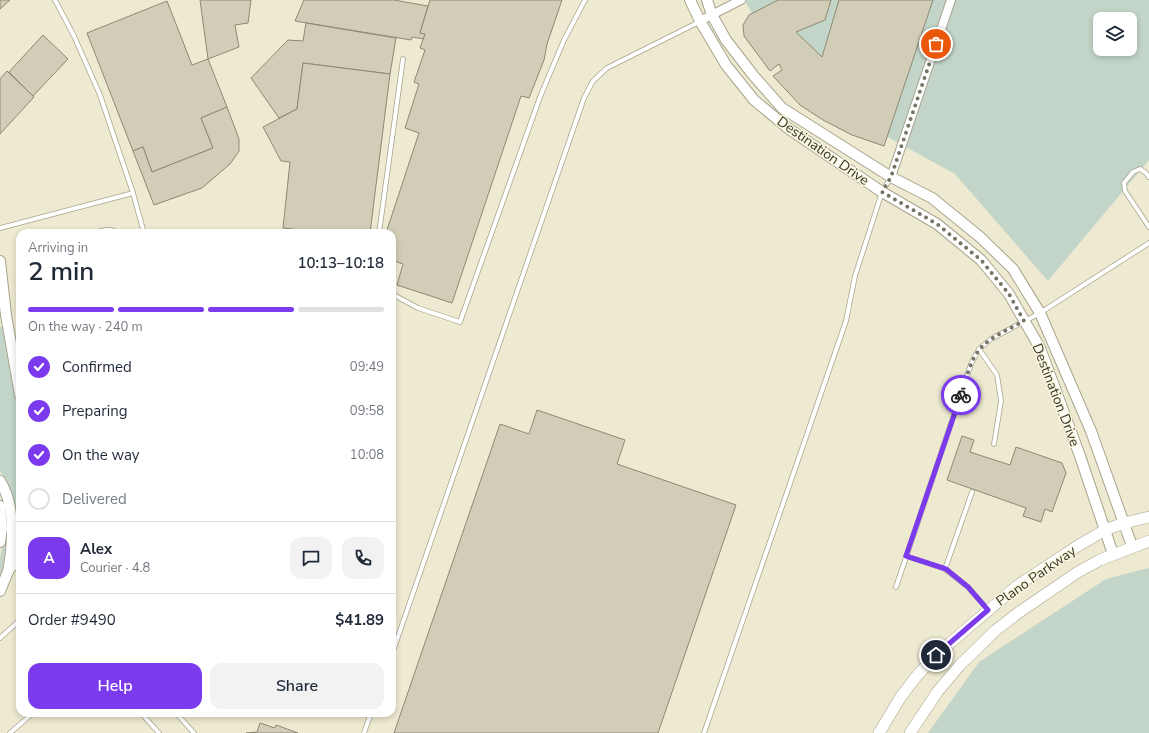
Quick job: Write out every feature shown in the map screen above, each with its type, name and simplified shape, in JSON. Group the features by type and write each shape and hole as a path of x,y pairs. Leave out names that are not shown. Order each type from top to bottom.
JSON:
{"main road":[{"name":"Plano Parkway","path":"879,733 900,698 915,678 936,655 1017,586 1076,547 1105,530 1124,523 1149,517"},
{"name":"Plano Parkway","path":"910,733 938,691 960,665 996,630 1023,609 1078,572 1113,554 1149,541"}],"street":[{"name":"Destination Drive","path":"690,0 700,21 726,64 754,100 788,129 882,192 937,224 981,260 1009,294 1040,348 1078,451 1113,554"},
{"name":"Destination Drive","path":"707,0 712,15 726,40 753,75 782,108 891,177 932,198 980,238 1013,269 1040,313 1091,431 1132,546"},
{"path":"700,21 741,0"},
{"path":"891,177 951,0"},
{"path":"0,261 6,314 16,372"},
{"path":"0,481 9,504 12,528 12,549 8,572"},
{"path":"0,506 2,528 0,542"},
{"path":"0,591 16,552"}],"lane":[{"path":"55,0 74,36 100,95 133,193 143,229"},
{"path":"396,296 418,308 460,322 540,97 564,40 585,0"},
{"path":"396,642 584,98 593,81 607,68 700,21"},
{"path":"380,229 403,60"},
{"path":"1149,177 1140,169 1133,172 1124,183 1125,192 1149,227"},
{"path":"704,733 846,321 855,276 882,192 891,177"},
{"path":"0,228 133,193"},
{"path":"896,587 971,364 979,349 991,339 1040,313 1149,243"},
{"path":"979,349 997,375 1001,401 994,444"},
{"path":"946,569 972,492"},
{"path":"906,556 946,569 968,587 988,610"},
{"path":"8,572 16,567"},
{"path":"0,638 16,624"},
{"path":"10,733 29,717"},
{"path":"145,717 159,733"},
{"path":"180,717 194,733"},
{"path":"364,733 370,717"}],"green space":[{"path":"744,0 1149,0 1149,160 1048,281 955,174 798,88"},
{"path":"0,327 6,327 16,391 16,526 6,483 0,471"},
{"path":"8,512 9,542 0,579 0,558 3,543 4,513"},
{"path":"1149,568 1149,733 928,733 979,662 1106,579"}],"building":[{"path":"0,0 10,0 0,9"},
{"path":"200,0 251,0 248,23 235,25 239,47 208,59"},
{"path":"304,0 394,0 428,6 420,33 425,34 424,39 412,37 411,40 295,21"},
{"path":"430,0 562,0 547,44 544,60 529,98 521,96 452,303 397,285 403,264 396,261 396,229 387,229 419,133 405,128 419,84 414,82 425,50 420,48 425,34 420,33"},
{"path":"778,0 831,0 825,20 796,32 822,57 839,0 933,0 884,146 852,135 823,120 800,105 773,76 782,70 779,64 770,71 744,36 743,25 749,15"},
{"path":"167,1 192,65 208,59 227,107 201,118 213,148 152,172 143,147 133,151 87,33"},
{"path":"306,23 396,38 390,74 303,63 297,109 279,118 251,78 288,40 303,41"},
{"path":"43,35 68,59 33,96 9,72"},
{"path":"303,63 390,74 371,229 283,228 290,162 281,161 263,127 297,109"},
{"path":"7,71 34,97 0,134 0,79"},
{"path":"227,107 239,139 239,151 230,164 202,188 154,205 133,151 143,147 152,172 213,148 201,118"},
{"path":"537,410 625,440 617,464 736,505 658,733 394,733 500,424 529,434"},
{"path":"962,436 974,440 970,452 1010,465 1016,447 1062,463 1066,473 1052,512 1045,509 1041,522 1023,516 1026,508 947,480"},
{"path":"260,723 275,728 276,725 298,733 246,733 257,732"}],"way so far":[{"path":"936,44 891,177 882,192 937,224 981,260 1009,294 1024,321 991,339 979,349 971,364 961,395"}],"route":[{"path":"936,655 988,610 968,587 946,569 906,556 961,395"}]}
